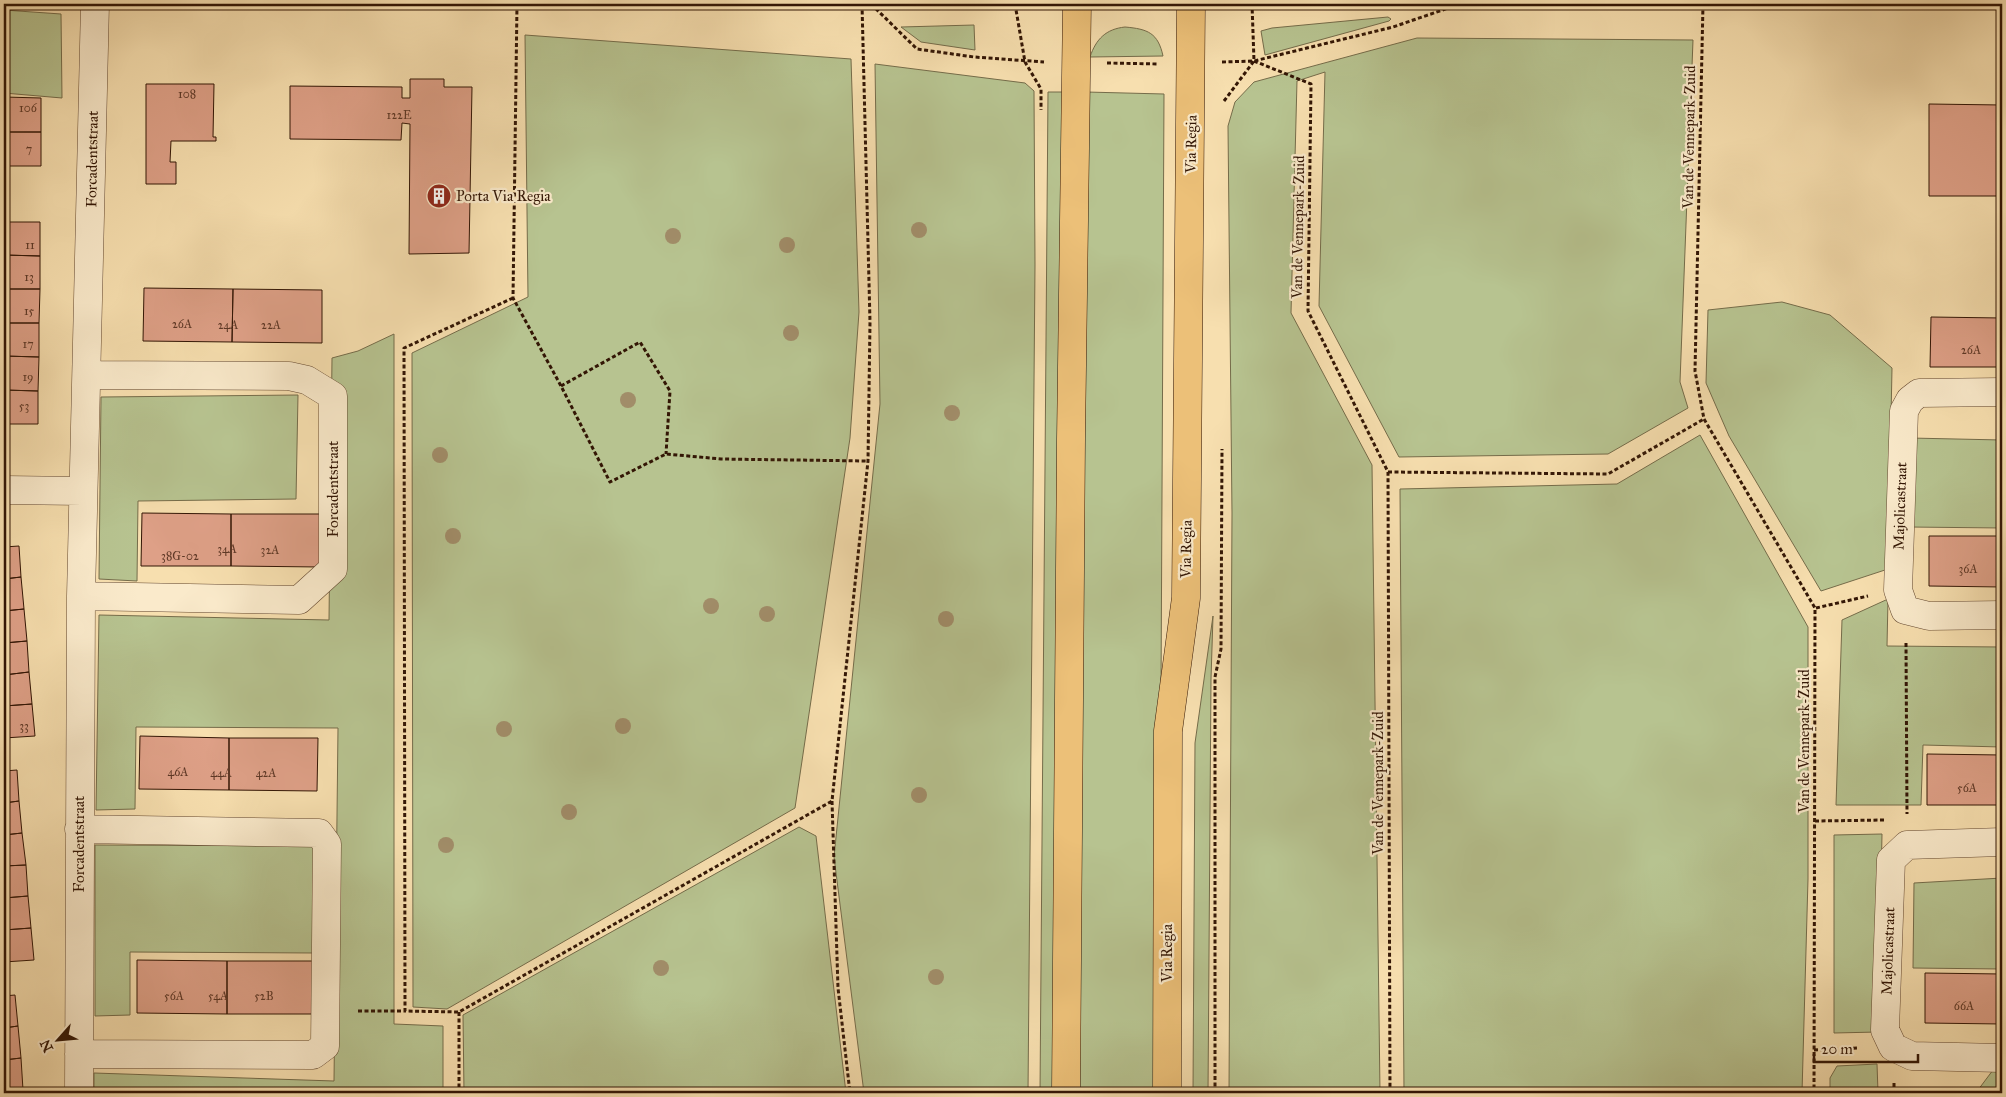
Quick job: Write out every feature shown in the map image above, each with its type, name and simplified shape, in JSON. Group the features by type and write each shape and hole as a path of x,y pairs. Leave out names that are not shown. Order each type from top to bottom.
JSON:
{"main road":[{"path":"1066,1093 1071,439 1077,4"},
{"name":"Via Regia","path":"1167,1093 1168,731 1186,598 1191,4"}],"street":[{"name":"Forcadentstraat","path":"79,1093 80,596 95,4"},
{"name":"Forcadentstraat","path":"80,596 299,600 333,569 333,396 307,380 288,376 87,375"},
{"name":"Majolicastraat","path":"1902,600 1904,411 1910,400 1919,393 2002,392"},
{"path":"4,490 82,491"},
{"path":"1902,600 1929,616 2002,616"},
{"path":"79,829 319,833 327,844 325,1046 313,1056 79,1054"},
{"path":"1907,832 2002,842"},
{"name":"Majolicastraat","path":"1893,1047 1885,1030 1891,860 1907,832"},
{"path":"1893,1047 1912,1056 2002,1058"}],"path":[{"path":"518,4 513,298 610,482 666,454 720,459 868,460"},
{"path":"850,1093 838,988 832,801 868,460 870,322 862,4"},
{"path":"1224,109 1224,99 1254,61 1252,4"},
{"name":"Van de Vennepark-Zuid","path":"1703,4 1695,371 1704,419 1815,608 1814,1093"},
{"name":"Van de Vennepark-Zuid","path":"1254,61 1310,84 1308,311 1388,472 1390,1093"},
{"path":"405,1011 404,348 513,298"},
{"path":"561,386 640,342 670,391 666,454"},
{"path":"1388,472 1608,474 1704,419"},
{"path":"1215,1093 1215,677 1221,649 1222,439"},
{"path":"1815,608 1902,600 1907,832 1815,821"},
{"path":"325,1012 459,1012 832,801"},
{"path":"459,1012 459,1093"},
{"path":"1814,1050 1893,1047"}],"green space":[{"path":"4,10 61,14 62,98 4,93"},
{"path":"1388,17 1391,19 1389,21 1265,55 1261,31 1272,28"},
{"path":"974,25 975,50 921,42 901,27"},
{"path":"1125,27 1146,31 1155,37 1163,56 1090,57 1095,45 1103,36 1112,30"},
{"path":"525,35 851,59 859,312 850,438 795,808 447,1009 413,1007 412,353 528,297"},
{"path":"1417,38 1693,40 1680,382 1688,408 1608,454 1399,457 1319,306 1325,72 1297,81 1291,313 1372,465 1380,1093 1229,1093 1232,513 1228,126 1235,102 1254,82"},
{"path":"875,64 1025,83 1034,91 1035,265 1028,1093 864,1093 834,857 880,404"},
{"path":"1048,92 1065,92 1054,1093 1040,1093"},
{"path":"1086,92 1164,94 1159,1093 1077,1093"},
{"path":"1782,302 1830,315 1892,368 1888,569 1821,591 1729,436 1706,383 1708,310"},
{"path":"394,334 394,1024 443,1026 443,1093 94,1093 94,1073 334,1081 338,728 136,727 135,809 96,810 99,615 329,620 332,358 358,351"},
{"path":"298,395 296,499 138,501 137,581 99,579 101,397"},
{"path":"1700,435 1808,627 1808,879 1802,1093 1404,1093 1400,489 1617,484"},
{"path":"1910,438 2002,440 2002,528 1909,527"},
{"path":"1888,599 1887,646 2002,647 2002,747 1923,745 1921,805 1836,805 1842,620"},
{"path":"1213,616 1208,1093 1193,1093 1195,743"},
{"path":"799,827 816,836 846,1093 464,1093 463,1015"},
{"path":"1882,834 1878,1032 1834,1033 1834,835"},
{"path":"95,845 314,846 314,953 130,952 130,1015 95,1016"},
{"path":"2002,878 2002,969 1913,968 1914,883"},
{"path":"1877,1064 1878,1092 1978,1090 1996,1066 2002,1066 2002,1093 1830,1093 1830,1078 1837,1066"}],"building":[{"name":"Porta Via Regia","path":"410,79 444,79 444,87 472,87 469,253 409,254 410,124 402,123 401,140 290,139 290,86 402,87 402,98 410,98"},
{"path":"146,84 214,84 213,137 216,137 216,141 171,141 170,162 176,162 176,184 146,184"},
{"path":"4,97 41,98 41,132 4,132"},
{"path":"1929,104 2002,105 2002,196 1929,196"},
{"path":"4,132 41,132 41,166 4,166"},
{"path":"4,222 40,222 40,256 4,255"},
{"path":"4,255 40,256 40,289 4,289"},
{"path":"144,288 233,289 232,342 143,341"},
{"path":"4,289 40,289 39,323 4,323"},
{"path":"233,289 322,290 322,343 232,342"},
{"path":"1931,317 2002,318 2002,367 1930,367"},
{"path":"4,323 39,323 39,357 4,356"},
{"path":"4,356 39,357 38,391 4,390"},
{"path":"4,390 38,391 38,424 4,424"},
{"path":"142,513 231,514 231,566 141,566"},
{"path":"231,514 320,514 320,567 231,566"},
{"path":"1929,536 2002,536 2002,587 1929,586"},
{"path":"19,546 21,577 4,579 4,547"},
{"path":"21,577 24,609 4,611 4,579"},
{"path":"24,609 27,641 4,643 4,611"},
{"path":"27,641 29,672 4,675 4,643"},
{"path":"29,672 32,704 4,706 4,675"},
{"path":"32,704 35,736 4,738 4,706"},
{"path":"140,736 229,738 229,790 139,789"},
{"path":"229,738 318,738 317,791 229,790"},
{"path":"1927,754 2002,755 2002,805 1927,805"},
{"path":"17,770 19,801 4,803 4,771"},
{"path":"19,801 22,833 4,835 4,803"},
{"path":"22,833 26,865 4,866 4,835"},
{"path":"26,865 28,896 4,898 4,866"},
{"path":"28,896 31,928 4,930 4,898"},
{"path":"31,928 34,960 4,962 4,930"},
{"path":"137,960 227,961 227,1014 137,1013"},
{"path":"227,961 316,961 316,1014 227,1014"},
{"path":"1925,973 2002,974 2002,1024 1925,1023"},
{"path":"15,995 18,1026 4,1028 4,996"},
{"path":"18,1026 21,1058 4,1060 4,1028"},
{"path":"21,1058 23,1090 4,1092 4,1060"},
{"path":"23,1090 24,1093 4,1093 4,1092"}],"place":[{"name":"Porta Via Regia","path":"439,196"}]}
